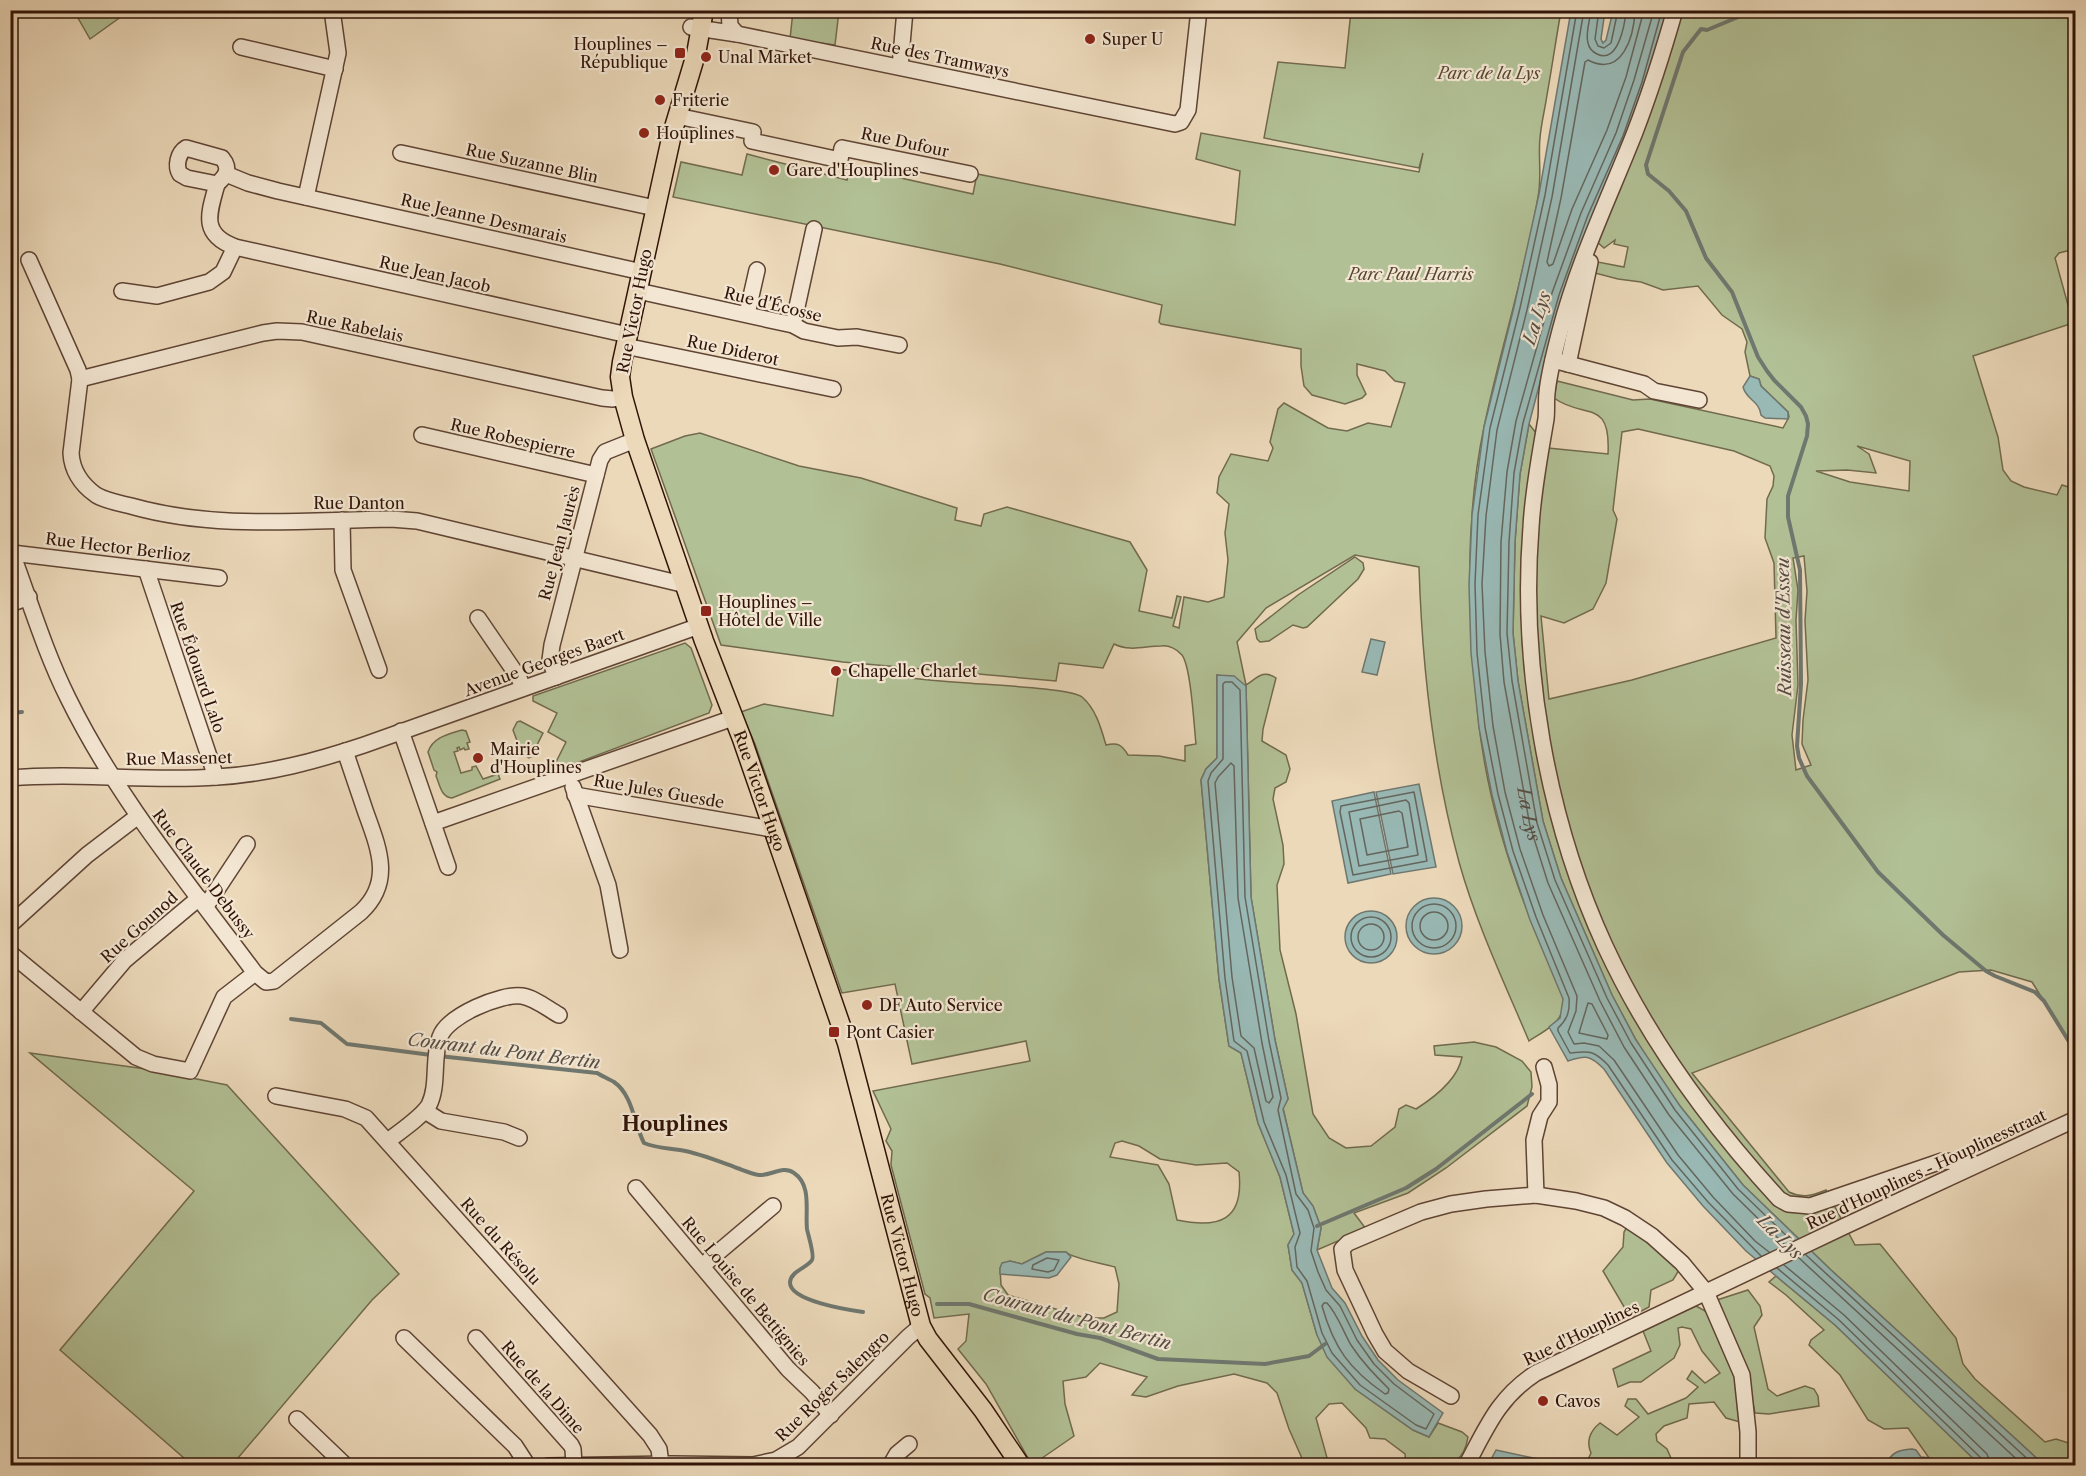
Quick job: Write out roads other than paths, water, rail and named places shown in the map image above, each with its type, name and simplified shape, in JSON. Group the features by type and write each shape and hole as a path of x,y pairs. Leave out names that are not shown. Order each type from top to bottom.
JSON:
{"main road":[{"name":"Rue Victor Hugo","path":"698,19 686,57 684,90 655,208 621,370 623,397 635,440 710,659 733,718 847,1043 921,1326 928,1339 983,1410 1021,1466"}],"street":[{"path":"312,198 339,50 332,10"},
{"path":"729,10 730,26 737,34"},
{"path":"900,68 905,10"},
{"name":"Rue des Tramways","path":"698,19 737,34 1172,124 1181,122 1188,110 1199,10"},
{"path":"1675,10 1635,133 1590,241 1592,254 1560,362 1546,399 1547,414 1537,468 1530,529 1530,608 1532,663 1549,778 1579,881 1605,945 1632,999 1668,1058 1710,1118 1779,1199 1788,1204 1810,1206 1942,1161 1961,1162 1970,1167"},
{"path":"241,47 335,69"},
{"name":"Rue Dufour","path":"677,116 753,132 752,141 840,159 842,148 970,174"},
{"name":"Rue Suzanne Blin","path":"401,153 655,208"},
{"name":"Rue Jeanne Desmarais","path":"234,247 221,241 209,222 210,211 221,179 248,183 642,272"},
{"path":"793,325 814,229"},
{"path":"122,291 157,296 209,282 223,272 234,247"},
{"name":"Rue Jean Jacob","path":"234,247 627,340"},
{"path":"28,260 76,364 80,379"},
{"path":"747,315 757,270"},
{"name":"Rue d'Écosse","path":"638,291 793,325 804,331 837,338 857,337 899,345"},
{"name":"Rue Rabelais","path":"80,379 263,333 286,331 602,398 623,397"},
{"name":"Rue Diderot","path":"627,340 833,389"},
{"path":"1560,362 1644,384 1654,391 1699,400"},
{"name":"Rue Danton","path":"80,379 71,453 75,472 84,484 102,498 163,514 212,521 391,519 417,522 686,585"},
{"name":"Rue Robespierre","path":"422,435 596,475"},
{"name":"Rue Jean Jaurès","path":"556,677 550,654 600,460 605,452 635,440"},
{"path":"342,520 343,570 379,670"},
{"name":"Rue Hector Berlioz","path":"11,551 219,578"},
{"name":"Rue Claude Debussy","path":"11,551 68,698 112,778 255,973"},
{"name":"Rue Édouard Lalo","path":"146,569 216,777"},
{"path":"10,604 29,597"},
{"path":"477,618 519,678 523,688"},
{"name":"Avenue Georges Baert","path":"345,751 699,626"},
{"path":"433,823 733,718"},
{"path":"401,731 448,867"},
{"path":"10,953 141,1060 190,1071 224,997 255,973 266,982 274,981 361,912 377,889 381,873 380,852 345,751"},
{"name":"Rue Massenet","path":"10,778 216,777 284,768 345,751"},
{"path":"568,776 608,885 620,950"},
{"name":"Rue Jules Guesde","path":"575,795 772,829"},
{"path":"10,925 87,855 138,816"},
{"name":"Rue Gounod","path":"81,1012 125,960 202,902 247,844"},
{"path":"388,1141 424,1111 432,1097 438,1045 446,1027 472,1009 486,1003 522,996 559,1015"},
{"path":"1536,1195 1534,1140 1540,1116 1549,1102 1549,1085 1544,1067"},
{"name":"Rue du Résolu","path":"276,1096 353,1112 366,1118 650,1435 668,1464"},
{"path":"424,1111 441,1121 504,1132 519,1138"},
{"name":"Rue d'Houplines - Houplinesstraat","path":"1727,1283 2076,1119"},
{"name":"Rue Louise de Bettignies","path":"636,1188 788,1369 812,1392 831,1415"},
{"path":"1451,1396 1408,1371 1385,1351 1346,1270 1342,1249 1348,1242 1421,1212 1451,1204 1536,1195 1576,1201 1604,1208 1625,1218 1652,1236 1682,1263 1706,1292 1742,1375 1748,1432 1748,1466"},
{"path":"702,1266 773,1206"},
{"name":"Rue d'Houplines","path":"1466,1466 1504,1400 1520,1384 1552,1365 1727,1283"},
{"name":"Rue Roger Salengro","path":"548,1466 753,1465 789,1461 798,1447 921,1326"},
{"path":"404,1338 515,1446 528,1466"},
{"name":"Rue de la Dime","path":"476,1338 570,1444 573,1449 574,1465"},
{"path":"297,1419 346,1466"},
{"path":"890,1466 897,1454 909,1444"}],"water":[{"name":"La Lys","path":"1571,11 1605,11 1601,39 1603,43 1606,40 1613,11 1668,11 1647,84 1543,371 1529,424 1520,474 1515,542 1513,633 1518,681 1543,821 1561,878 1612,995 1636,1040 1680,1106 1743,1185 1831,1270 2044,1465 1980,1465 1835,1325 1746,1251 1703,1206 1667,1163 1604,1069 1588,1057 1568,1061 1549,1027 1560,1018 1563,999 1530,920 1507,852 1492,795 1479,728 1471,653 1469,585 1472,515 1484,427 1539,194"},
{"path":"1750,376 1759,379 1761,386 1788,412 1788,419 1765,418 1761,415 1758,406 1747,395 1743,387"},
{"path":"1371,639 1385,642 1377,675 1362,672"},
{"path":"1217,675 1234,676 1246,686 1251,897 1275,1040 1288,1099 1283,1109 1303,1193 1313,1206 1321,1228 1317,1250 1332,1288 1345,1303 1362,1336 1378,1360 1398,1380 1443,1413 1429,1437 1413,1430 1355,1389 1327,1357 1317,1335 1302,1283 1292,1270 1288,1245 1294,1234 1280,1177 1258,1123 1241,1053 1229,1046 1219,979 1201,780 1206,769 1217,758"},
{"path":"1419,784 1436,867 1393,874 1376,792"},
{"path":"1374,792 1391,874 1348,883 1332,801"},
{"path":"1434,898 1449,903 1457,911 1462,926 1457,941 1449,949 1434,954 1419,949 1411,941 1406,926 1411,911 1419,903"},
{"path":"1366,911 1376,911 1390,918 1397,937 1390,956 1376,963 1366,963 1356,959 1349,952 1345,942 1345,932 1349,922 1356,915"},
{"path":"1046,1252 1066,1252 1071,1257 1057,1275 1049,1278 1000,1274 1002,1263 1010,1261 1022,1264"},
{"path":"1496,1450 1566,1465 1488,1465"},
{"path":"1916,1450 1921,1457 1931,1458 1934,1465 1886,1465 1896,1452"}],"waterway":[{"name":"Ruisseau d'Esseu","path":"1755,10 1707,30 1701,29 1683,52 1646,165 1648,174 1669,191 1686,211 1706,258 1732,292 1758,357 1774,380 1801,407 1806,416 1807,436 1788,496 1788,517 1800,570 1801,684 1797,746 1799,758 1807,776 1878,872 1943,935 1986,971 2035,992 2044,1001 2076,1053"},
{"path":"10,713 22,712"},
{"name":"Courant du Pont Bertin","path":"291,1019 321,1023 347,1044 431,1055"},
{"name":"Courant du Pont Bertin","path":"439,1056 597,1073 614,1082 625,1094 644,1143 694,1153 756,1174 763,1175 781,1170 794,1173 800,1178 807,1199 807,1229 813,1258 791,1278 792,1289 821,1303 863,1312"},
{"name":"Courant du Pont Bertin","path":"1317,1226 1406,1188 1436,1169 1532,1094"},
{"name":"Courant du Pont Bertin","path":"937,1304 969,1304 1077,1334 1100,1338 1158,1359 1265,1364 1309,1356 1325,1344"}],"place":[{"name":"Super U","path":"1090,39"},
{"name":"Houplines – République","path":"680,53"},
{"name":"Unal Market","path":"706,57"},
{"name":"Friterie","path":"660,100"},
{"name":"Houplines","path":"644,133"},
{"name":"Gare d'Houplines","path":"774,170"},
{"name":"Houplines – Hôtel de Ville","path":"706,611"},
{"name":"Chapelle Charlet","path":"836,671"},
{"name":"Mairie d'Houplines","path":"478,758"},
{"name":"DF Auto Service","path":"867,1005"},
{"name":"Pont Casier","path":"834,1032"},
{"name":"Cavos","path":"1543,1401"}],"district":[{"name":"Houplines","path":"675,1124"}],"park label":[{"name":"Parc de la Lys","path":"1489,73"},
{"name":"Parc Paul Harris","path":"1411,274"}]}
